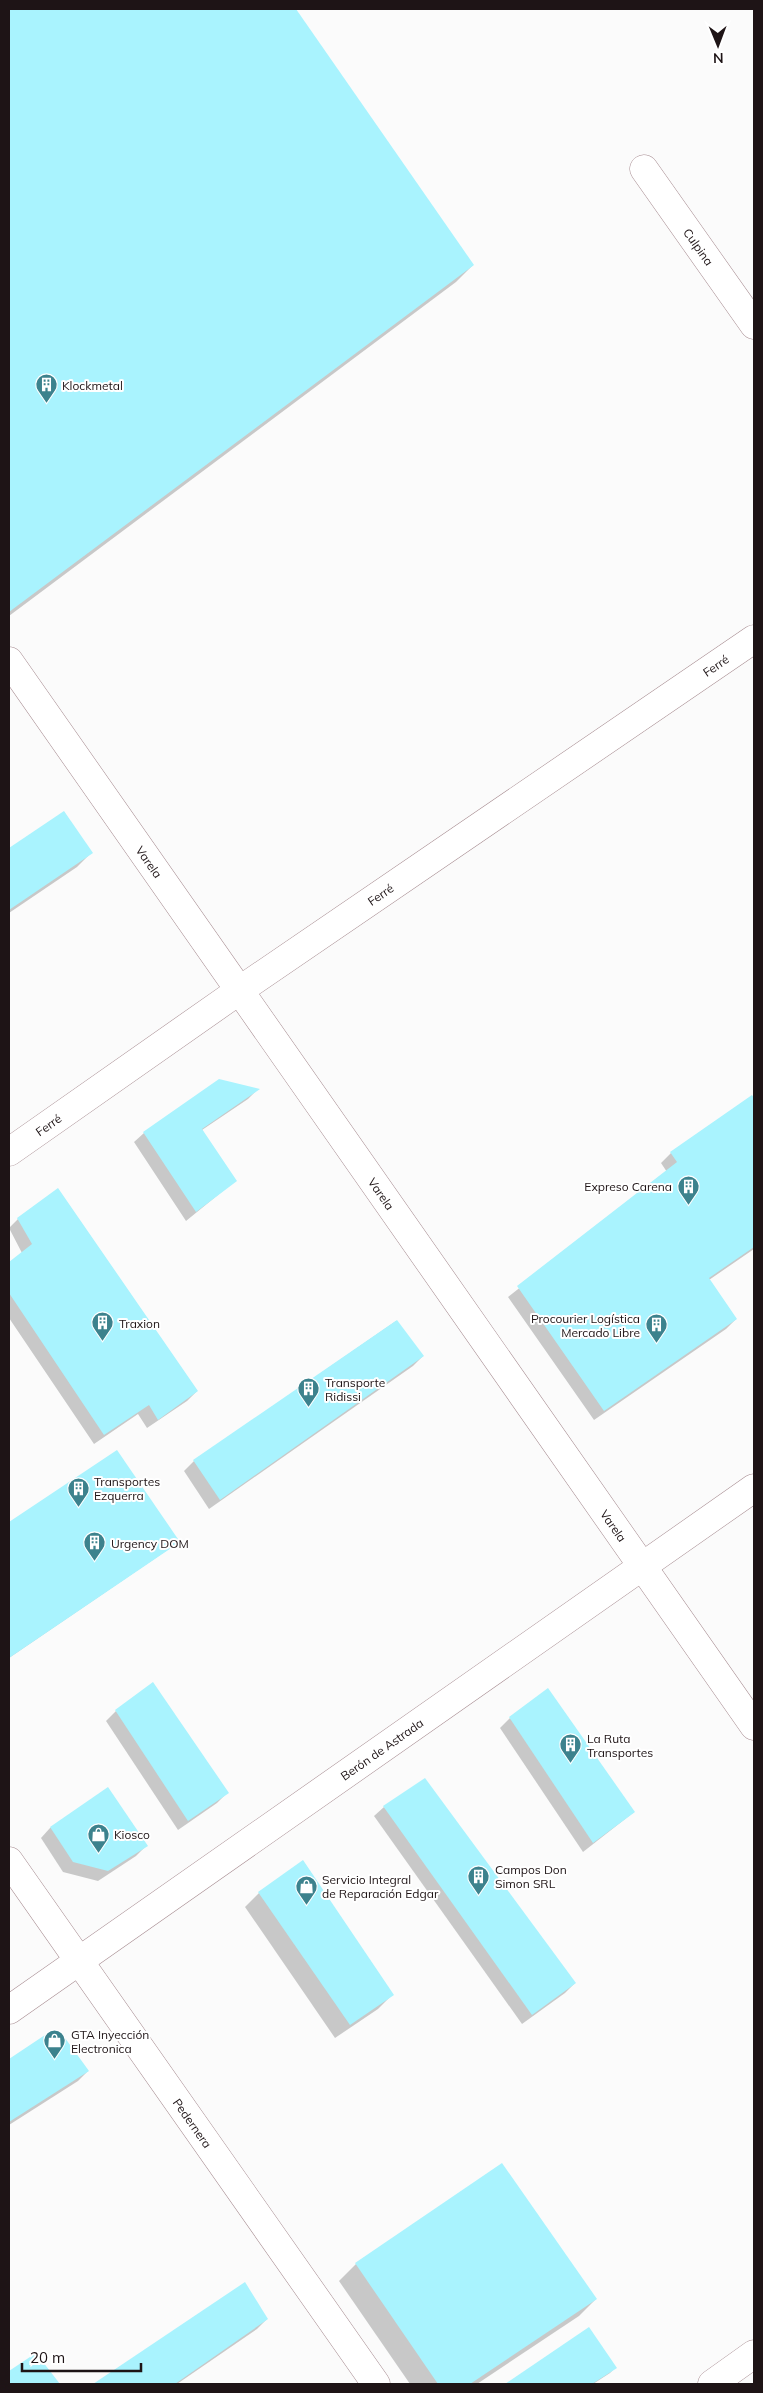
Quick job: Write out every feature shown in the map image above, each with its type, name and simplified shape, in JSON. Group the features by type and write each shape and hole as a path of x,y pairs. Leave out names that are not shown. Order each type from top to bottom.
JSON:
{"street":[{"name":"Culpina","path":"644,169 754,325"},
{"name":"Ferré","path":"9,1152 240,990 754,639"},
{"name":"Varela","path":"9,661 754,1726"},
{"name":"Berón de Astrada","path":"9,2010 644,1567 754,1488"},
{"name":"Pedernera","path":"9,1861 376,2384"},
{"path":"712,2384 754,2354"}],"building":[{"path":"9,9 296,9 474,265 9,612"},
{"path":"64,811 93,853 9,910 9,848"},
{"path":"219,1079 260,1089 202,1129 237,1181 196,1212 143,1132"},
{"name":"Expreso Carena","path":"752,1095 754,1098 754,1247 709,1278 737,1319 604,1411 517,1286 677,1162 670,1152"},
{"name":"Traxion","path":"58,1188 198,1391 158,1420 149,1405 104,1435 9,1293 9,1262 32,1244 17,1218"},
{"name":"Transporte Ridissi","path":"397,1320 424,1356 220,1500 193,1460"},
{"name":"Urgency DOM","path":"117,1450 180,1542 9,1658 9,1522"},
{"path":"153,1682 229,1793 188,1821 115,1710"},
{"name":"La Ruta Transportes","path":"548,1688 635,1812 593,1843 509,1717"},
{"name":"Campos Don Simon SRL","path":"425,1778 576,1983 532,2015 383,1806"},
{"path":"108,1787 148,1846 108,1871 73,1862 50,1827"},
{"path":"303,1860 394,1995 350,2025 258,1892"},
{"path":"45,2035 65,2038 89,2071 9,2122 9,2059"},
{"path":"502,2163 597,2299 470,2384 438,2384 355,2263"},
{"path":"245,2282 268,2319 175,2384 93,2384"},
{"path":"589,2327 617,2368 592,2384 505,2384"},
{"path":"36,2353 60,2384 9,2384 9,2371"}],"place":[{"name":"Klockmetal","path":"46,404"},
{"name":"Expreso Carena","path":"688,1205"},
{"name":"Traxion","path":"103,1342"},
{"name":"Procourier Logística Mercado Libre","path":"656,1344"},
{"name":"Transporte Ridissi","path":"309,1408"},
{"name":"Transportes Ezquerra","path":"78,1507"},
{"name":"Urgency DOM","path":"95,1562"},
{"name":"La Ruta Transportes","path":"571,1764"},
{"name":"Kiosco","path":"98,1853"},
{"name":"Campos Don Simon SRL","path":"479,1895"},
{"name":"Servicio Integral de Reparación Edgar","path":"306,1905"},
{"name":"GTA Inyección Electronica","path":"55,2060"}]}
